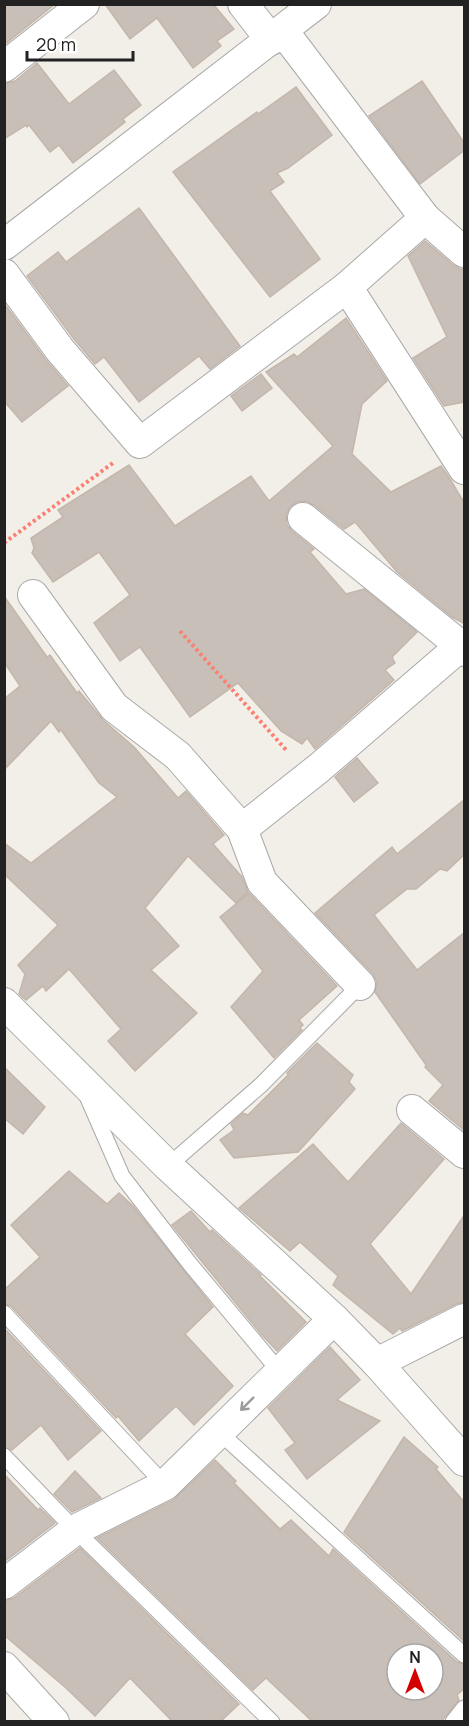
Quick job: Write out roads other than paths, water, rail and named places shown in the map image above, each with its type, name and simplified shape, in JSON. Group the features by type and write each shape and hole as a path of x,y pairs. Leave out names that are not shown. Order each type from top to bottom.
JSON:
{"street":[{"path":"4,67 84,4"},
{"path":"243,4 277,36 425,218 465,252"},
{"path":"4,245 316,4"},
{"path":"4,274 60,350 140,443 347,287 425,218"},
{"path":"347,287 465,469"},
{"path":"242,829 463,647 303,518"},
{"path":"33,595 114,707 178,756 242,829 262,882 360,985"},
{"path":"4,1003 168,1166 334,1319 465,1461"},
{"path":"412,1110 465,1153"},
{"path":"4,1584 75,1530 165,1485 334,1319"},
{"path":"377,1364 465,1319"},
{"path":"4,1666 54,1722"}],"lane":[{"path":"168,1166 261,1085 360,985"},
{"path":"78,1077 122,1176 190,1264 280,1372"},
{"path":"4,1313 165,1485"},
{"path":"219,1432 465,1655"},
{"path":"4,1456 75,1530 272,1722"}]}
